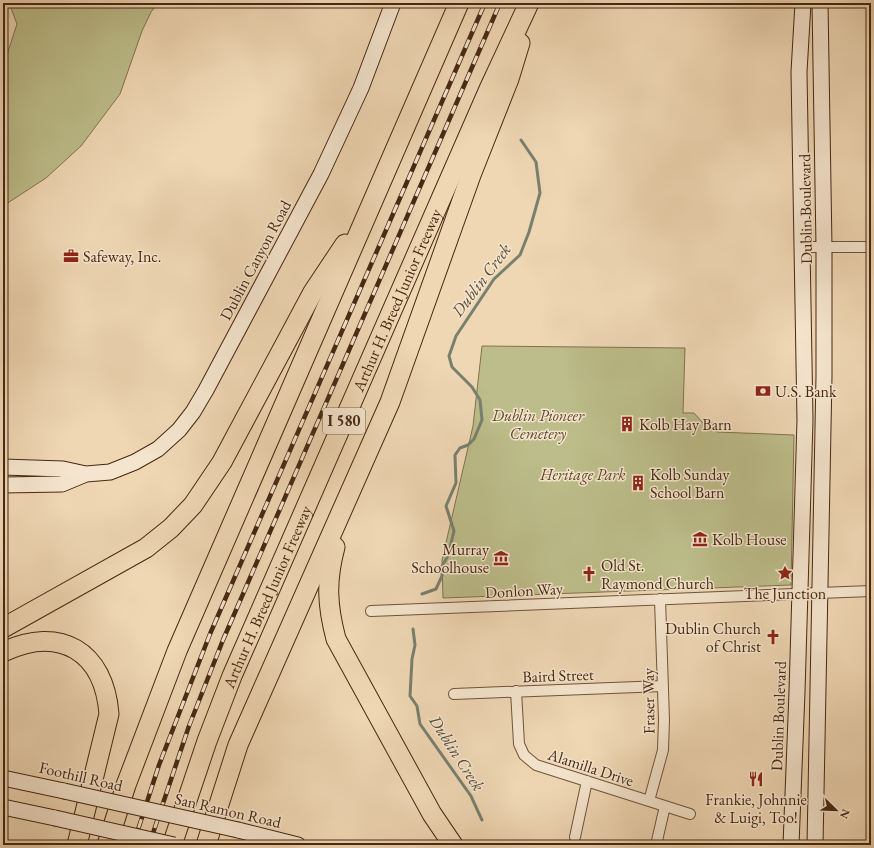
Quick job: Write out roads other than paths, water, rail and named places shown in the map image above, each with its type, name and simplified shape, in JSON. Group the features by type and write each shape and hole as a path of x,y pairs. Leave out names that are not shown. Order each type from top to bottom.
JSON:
{"highway":[{"path":"107,845 126,785 177,651 459,3"},
{"path":"206,845 238,745 390,402 471,175 509,79 530,3"},
{"name":"Arthur H. Breed Junior Freeway","path":"173,845 207,741 232,676 489,89 530,3"},
{"path":"3,628 146,548 170,528 193,505 222,462 313,292 336,257 363,223"},
{"path":"347,500 330,567 328,592 330,617 336,639 432,814 453,845"},
{"path":"3,652 18,645 34,641 65,644 79,652 92,664 102,678 108,696 109,714 77,845"}],"street":[{"name":"Dublin Canyon Road","path":"3,467 63,469 86,474 110,472 145,457 179,430 193,412 206,390 321,174 361,88 394,3"},
{"name":"Dublin Boulevard","path":"791,845 800,593 805,372 799,72 803,3"},
{"name":"Dublin Boulevard","path":"816,845 823,414 824,246 820,3"},
{"path":"802,246 871,247"},
{"path":"805,372 814,375 814,406 823,414"},
{"name":"Dublin Canyon Road","path":"3,484 62,484 86,474"},
{"name":"Donlon Way","path":"371,611 660,598 871,591"},
{"name":"Fraser Way","path":"649,801 663,750 663,686 660,598"},
{"name":"Baird Street","path":"454,694 663,686"},
{"name":"Alamilla Drive","path":"516,691 519,744 524,755 536,765 690,814"},
{"name":"Foothill Road","path":"3,778 150,811"},
{"path":"574,837 587,782"},
{"path":"656,845 665,806"},
{"path":"3,807 173,845"},
{"name":"San Ramon Road","path":"150,811 298,845"}],"waterway":[{"name":"Dublin Creek","path":"359,3 366,6"},
{"name":"Dublin Creek","path":"422,594 436,589 442,576 442,566 448,556 454,531 446,506 456,483 455,455 460,448 468,445 474,439 482,420 480,400 472,387 452,367 449,356 456,336 494,279 520,255 529,232 540,193 536,162 521,140"},
{"name":"Dublin Creek","path":"413,629 415,645 412,659 410,696 417,706 420,724 471,796 482,820"}],"railway":[{"path":"133,845 159,765 210,634 485,3"},
{"path":"149,845 189,726 223,640 500,3"}],"place":[{"name":"Safeway, Inc.","path":"71,256"},
{"name":"U.S. Bank","path":"763,391"},
{"name":"Kolb Hay Barn","path":"627,424"},
{"name":"Kolb Sunday School Barn","path":"638,483"},
{"name":"Kolb House","path":"700,539"},
{"name":"Murray Schoolhouse","path":"501,558"},
{"name":"The Junction","path":"785,573"},
{"name":"Old St. Raymond Church","path":"589,574"},
{"name":"Dublin Church of Christ","path":"773,637"},
{"name":"Frankie, Johnnie & Luigi, Too!","path":"756,779"}],"park label":[{"name":"Dublin Pioneer Cemetery","path":"538,424"},
{"name":"Heritage Park","path":"583,474"}]}
